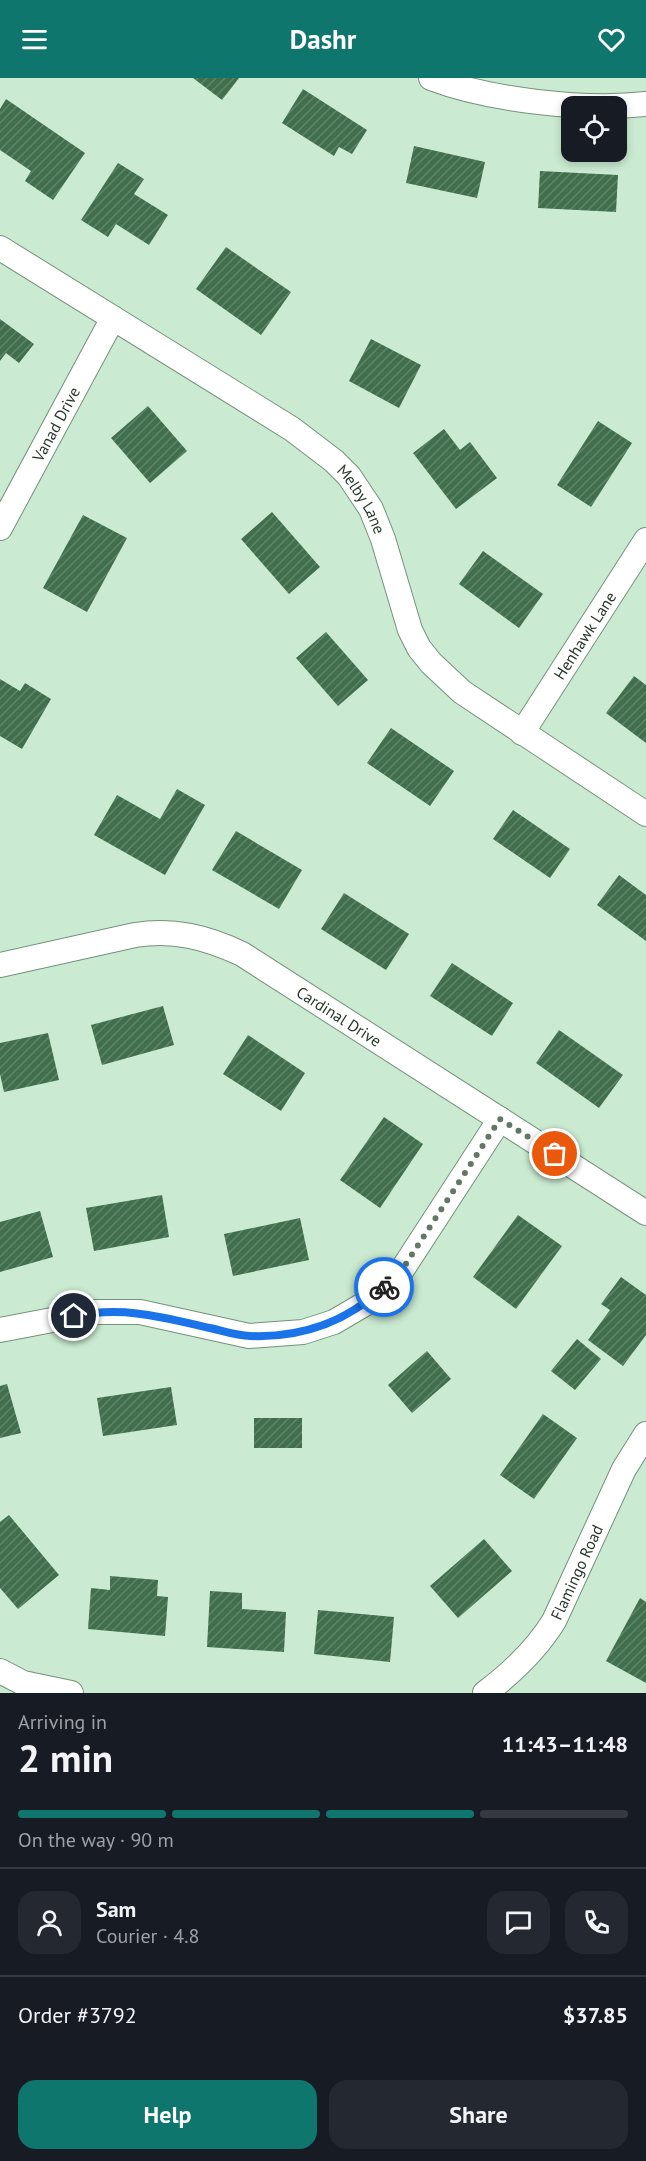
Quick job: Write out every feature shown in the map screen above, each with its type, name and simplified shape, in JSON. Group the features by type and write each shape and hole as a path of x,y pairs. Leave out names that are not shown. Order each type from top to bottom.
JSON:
{"street":[{"path":"430,78 449,85 535,102 625,106 646,104"},
{"name":"Melby Lane","path":"0,248 292,429 334,461 349,476 371,509 383,538 410,630 430,663 462,692 646,814"},
{"name":"Vanad Drive","path":"0,528 113,318"},
{"name":"Henhawk Lane","path":"522,733 646,540"},
{"name":"Cardinal Drive","path":"0,965 155,932 172,932 207,939 242,954 646,1213"},
{"path":"0,1330 94,1312 140,1312 249,1336 303,1332 334,1322 368,1302 400,1273 500,1119"},
{"name":"Flamingo Road","path":"485,1693 513,1672 542,1640 554,1621 624,1470 646,1434"},
{"path":"0,1671 23,1683 71,1693"}],"building":[{"path":"193,78 239,78 222,100"},
{"path":"303,89 367,130 352,154 339,147 334,156 282,123"},
{"path":"6,99 85,153 53,200 25,181 31,171 0,150 0,109"},
{"path":"414,146 485,162 477,198 406,183"},
{"path":"118,163 144,179 134,194 168,215 149,245 116,224 108,237 81,220"},
{"path":"540,171 618,175 616,212 538,208"},
{"path":"226,247 291,292 261,335 196,289"},
{"path":"0,319 34,344 19,363 6,353 0,361"},
{"path":"371,339 421,365 399,408 349,381"},
{"path":"148,406 187,451 150,483 111,438"},
{"path":"598,421 632,443 591,507 557,485"},
{"path":"444,429 460,450 470,442 497,478 456,509 413,453"},
{"path":"272,512 320,567 289,594 241,539"},
{"path":"83,515 127,538 87,612 43,588"},
{"path":"483,551 543,594 519,628 459,584"},
{"path":"326,632 368,680 338,706 296,658"},
{"path":"634,676 646,685 646,743 606,713"},
{"path":"0,679 20,691 25,683 51,699 22,749 0,736"},
{"path":"391,728 454,771 430,806 367,763"},
{"path":"177,789 205,805 165,875 94,835 117,795 160,819"},
{"path":"513,810 570,849 550,878 493,839"},
{"path":"236,831 302,870 279,909 212,870"},
{"path":"619,875 646,895 646,941 597,905"},
{"path":"344,893 409,934 386,970 321,929"},
{"path":"452,963 513,1003 492,1036 430,996"},
{"path":"163,1006 174,1045 102,1065 91,1025"},
{"path":"559,1030 623,1075 599,1108 536,1063"},
{"path":"48,1033 59,1080 4,1092 0,1074 0,1043"},
{"path":"248,1035 305,1073 281,1111 223,1074"},
{"path":"384,1117 423,1144 380,1208 340,1180"},
{"path":"162,1195 169,1237 94,1251 86,1208"},
{"path":"40,1211 53,1257 0,1272 0,1222"},
{"path":"518,1215 562,1246 516,1309 473,1277"},
{"path":"300,1218 309,1260 233,1276 224,1234"},
{"path":"621,1277 646,1295 646,1335 623,1366 588,1340 610,1310 601,1304"},
{"path":"577,1339 601,1359 575,1390 551,1371"},
{"path":"427,1351 451,1379 412,1413 388,1385"},
{"path":"7,1384 21,1433 0,1438 0,1386"},
{"path":"171,1387 177,1425 103,1436 97,1398"},
{"path":"543,1414 577,1438 534,1499 500,1475"},
{"path":"254,1418 302,1418 302,1448 254,1448"},
{"path":"9,1515 59,1575 18,1609 0,1588 0,1522"},
{"path":"484,1539 512,1571 458,1618 430,1586"},
{"path":"110,1576 158,1580 157,1596 168,1597 165,1636 88,1629 91,1588 110,1590"},
{"path":"210,1591 242,1593 242,1609 286,1612 284,1652 207,1647"},
{"path":"640,1598 646,1602 646,1683 606,1661"},
{"path":"318,1610 394,1617 390,1662 314,1654"}],"way so far":[{"path":"384,1287 400,1273 500,1119 555,1154"}],"route":[{"path":"74,1316 94,1312 140,1312 249,1336 303,1332 334,1322 368,1302 384,1287"}]}
